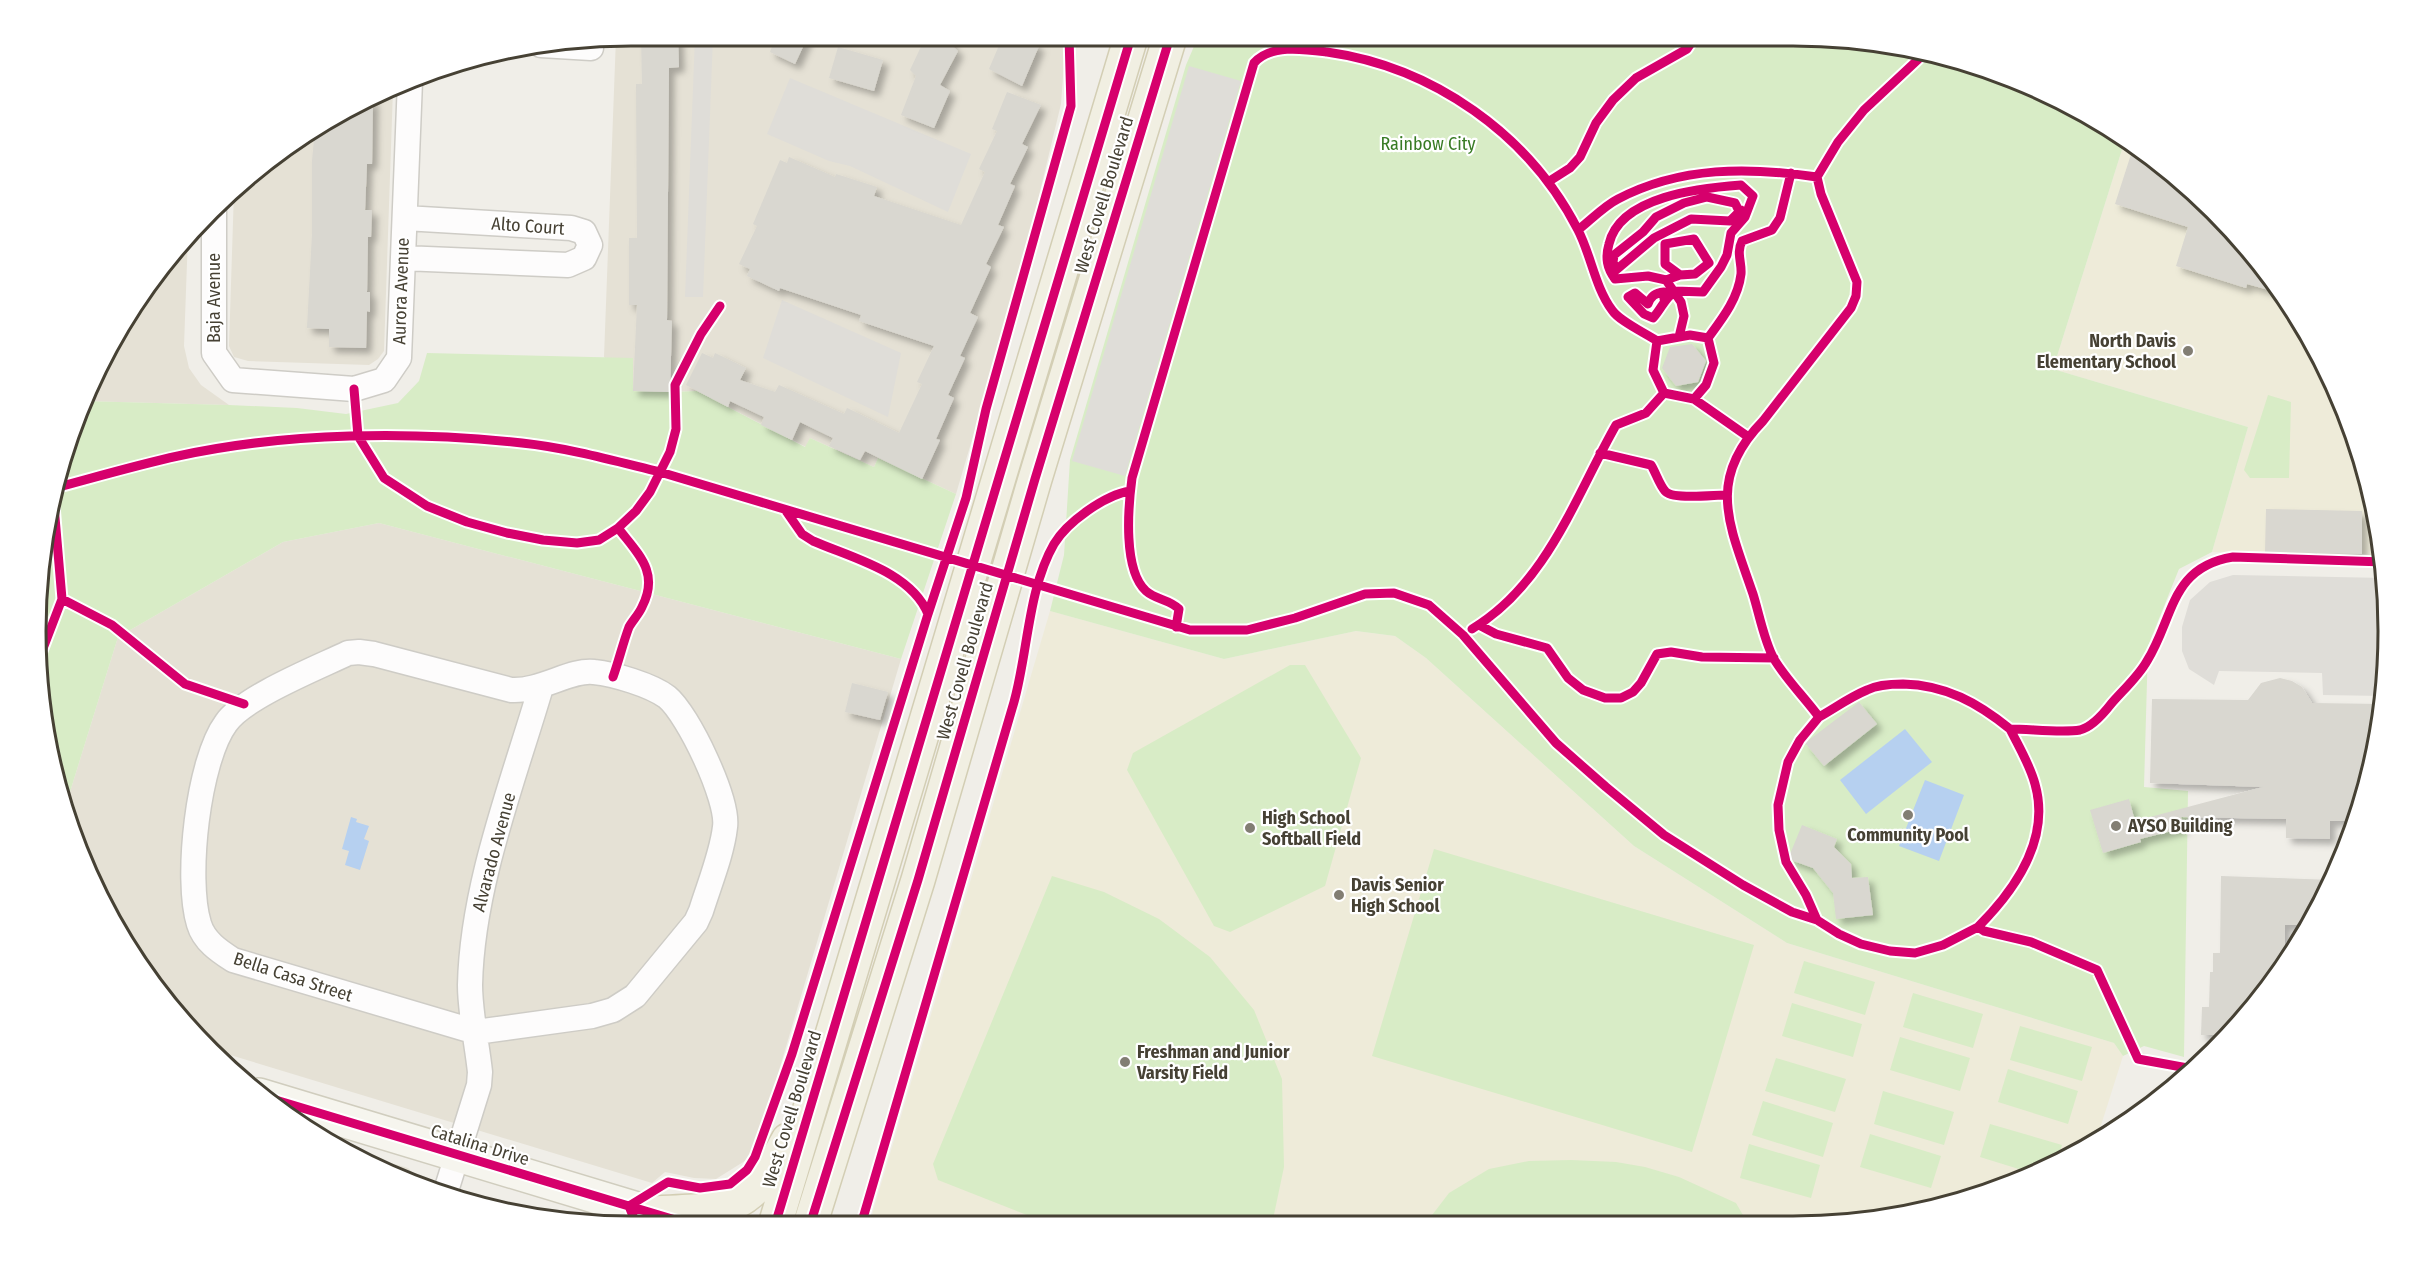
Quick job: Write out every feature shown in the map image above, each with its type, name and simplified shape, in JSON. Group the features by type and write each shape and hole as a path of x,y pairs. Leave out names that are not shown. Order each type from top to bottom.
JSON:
{"main road":[{"name":"West Covell Boulevard","path":"778,1216 1128,46"},
{"name":"West Covell Boulevard","path":"813,1216 918,880 1032,490 1167,46"},
{"path":"676,1216 712,1210 746,1197 764,1180 776,1162 816,1088"}],"street":[{"name":"Aurora Avenue","path":"233,380 354,389 384,380 399,358 410,90"},
{"name":"Alto Court","path":"403,258 568,265 584,258 590,245 584,232 571,228 405,218"},
{"name":"Baja Avenue","path":"214,222 214,353 233,380"},
{"name":"Bella Casa Street","path":"348,653 374,654 511,690 521,691 541,687 592,671 655,689 668,698 680,711 720,790 725,809 725,828 701,910 696,922 635,996 613,1011 592,1016 476,1032 233,960 213,948 199,926 193,884 194,843 205,777 214,749 225,723 244,704 348,653"},
{"name":"Alvarado Avenue","path":"447,1186 479,1086 480,1072 470,987 473,936 482,884 541,687"},
{"name":"Catalina Drive","path":"284,1103 649,1216"}],"shaded area":[{"path":"695,46 713,46 703,297 685,297"},
{"path":"1065,46 1061,104 1017,287 956,494 878,458 874,467 810,438 806,447 697,391 633,391 604,357 616,47"},
{"path":"1189,66 1241,81 1125,476 1072,461"},
{"path":"790,78 971,154 948,212 850,166 829,161 767,134"},
{"path":"393,98 384,351 369,365 248,361 234,357 229,346 234,204 275,167 306,145 339,125"},
{"name":"North Davis Elementary School","path":"2123,148 2150,167 2207,218 2258,275 2280,306 2318,373 2334,408 2359,480 2373,557 2212,552 2248,427 2053,369"},
{"path":"187,251 184,346 189,368 201,385 229,405 94,401 125,339 145,306"},
{"path":"782,300 901,353 888,417 763,358"},
{"path":"379,523 901,659 761,1131 748,1159 716,1179 694,1178 665,1172 652,1183 228,1054 167,988 145,957 107,890 91,855 69,794 118,637 283,542"},
{"path":"2233,575 2375,578 2378,632 2374,696 2323,695 2322,673 2219,671 2214,685 2189,669 2182,651 2182,627 2190,600 2210,582"},
{"name":"Davis Senior High School","path":"1050,611 1224,659 1356,631 1395,636 1426,658 1634,846 1787,943 2114,1043 2123,1056 2100,1130 2052,1156 1982,1185 1945,1197 1870,1211 1794,1216 872,1216"},
{"path":"383,1161 408,1168 414,1174"}],"green space":[{"name":"Rainbow City","path":"1194,46 1794,46 1832,48 1908,58 1945,66 1982,78 2052,107 2123,148 2053,369 2248,427 2212,552 2179,569 2148,646 2144,787 2188,791 2184,1057 2144,1046 2123,1056 2114,1043 1787,943 1634,846 1426,658 1395,636 1356,631 1224,659 1050,611 1064,555 1070,460 1186,65"},
{"path":"427,353 633,358 633,391 697,391 805,447 810,438 874,467 878,458 956,494 901,659 379,523 283,542 118,637 69,794 52,708 46,632 48,593 58,517 66,480 94,401 297,408 346,414 398,403 419,381"},
{"path":"2268,395 2291,402 2289,478 2250,478 2244,470"},
{"name":"High School Softball Field","path":"1290,665 1305,665 1361,758 1325,886 1230,932 1214,926 1127,770 1133,753"},
{"path":"1434,849 1754,945 1692,1152 1372,1056"},
{"name":"Freshman and Junior Varsity Field","path":"1052,876 1104,892 1159,919 1210,957 1254,1010 1282,1079 1284,1167 1274,1216 1030,1216 938,1180 933,1164"},
{"path":"1804,961 1875,982 1865,1015 1794,993"},
{"path":"1913,993 1983,1014 1973,1048 1903,1027"},
{"path":"1792,1003 1862,1024 1853,1057 1782,1036"},
{"path":"2020,1026 2092,1047 2082,1081 2010,1060"},
{"path":"1900,1037 1970,1058 1960,1091 1890,1070"},
{"path":"1776,1058 1846,1079 1835,1112 1765,1091"},
{"path":"2008,1069 2078,1091 2068,1124 1998,1102"},
{"path":"1883,1091 1954,1112 1944,1145 1874,1124"},
{"path":"1763,1101 1833,1123 1823,1157 1752,1135"},
{"path":"1990,1124 2062,1145 2060,1152 2022,1170 1980,1157"},
{"path":"1870,1134 1941,1156 1931,1188 1860,1167"},
{"path":"1749,1144 1820,1165 1811,1198 1740,1178"},
{"path":"1529,1161 1616,1162 1645,1167 1679,1177 1736,1203 1744,1216 1431,1216 1449,1193 1489,1169"}],"water":[{"path":"1905,729 1932,762 1866,814 1840,780"},
{"path":"1925,780 1964,795 1939,861 1899,846"},
{"path":"351,817 357,819 356,822 369,826 364,839 369,841 360,870 345,865 349,851 342,849"}],"building":[{"path":"641,46 678,46 679,67 669,68 667,320 672,321 670,392 633,391 637,305 629,305 629,238 637,238 636,84 642,84"},
{"path":"772,46 803,46 795,64 770,52"},
{"path":"921,46 952,46 958,51 940,85 950,91 934,128 901,115 916,76 910,70"},
{"path":"999,46 1039,46 1022,86 989,69"},
{"path":"838,47 883,60 874,91 829,78"},
{"path":"1007,92 1041,105 1022,144 1028,147 1010,184 1015,186 998,225 1004,227 986,264 991,267 970,313 978,317 960,356 965,358 948,395 954,398 936,439 940,440 922,479 865,451 860,460 829,446 833,438 800,422 792,440 761,425 764,417 730,401 728,407 686,385 702,353 713,358 715,353 746,368 740,380 775,392 779,385 844,414 847,408 899,433 922,384 917,382 934,346 859,321 861,315 780,288 779,291 747,276 750,269 739,264 757,226 753,224 780,160 787,163 789,157 835,177 836,174 877,187 874,196 961,225 985,172 979,169 997,131 992,129"},
{"path":"373,107 372,164 367,164 365,210 372,210 371,237 368,237 367,292 370,292 370,312 367,311 366,348 329,347 329,329 307,328 314,140"},
{"path":"2131,154 2150,167 2207,218 2269,290 2247,284 2246,288 2176,266 2188,227 2115,204"},
{"path":"1692,344 1706,361 1698,382 1676,386 1662,368 1670,347"},
{"path":"2266,509 2362,511 2362,554 2265,552"},
{"path":"2280,678 2292,681 2302,687 2312,703 2373,704 2359,783 2347,821 2330,821 2330,839 2286,838 2286,819 2181,817 2184,828 2140,839 2141,842 2103,853 2090,810 2129,799 2135,821 2263,787 2150,783 2152,699 2248,700 2261,683"},
{"path":"852,683 888,692 880,720 845,712"},
{"path":"1859,702 1877,724 1824,766 1805,743"},
{"path":"1802,825 1837,839 1834,847 1851,864 1852,878 1868,877 1873,915 1836,919 1833,893 1813,868 1788,859"},
{"path":"2221,876 2323,880 2299,925 2285,925 2285,949 2258,988 2216,1035 2201,1035 2202,1007 2209,1007 2213,953 2220,953"}],"cycle path":[{"path":"928,614 966,498 986,409 1071,106 1069,46"},
{"path":"778,1216 1128,46"},
{"path":"813,1216 918,880 1035,479 1167,46"},
{"path":"1548,182 1570,168 1580,157 1596,123 1613,100 1636,78 1689,46"},
{"path":"1176,627 1179,609 1146,591 1134,569 1129,538 1132,478 1254,63 1269,53 1288,49 1327,52 1366,60 1404,73 1440,90 1474,111 1505,135 1533,164 1557,195 1578,230 1601,291 1612,310 1626,323 1657,341 1653,370 1664,393"},
{"path":"1578,230 1613,202 1642,188 1666,180 1691,175 1741,171 1817,177 1838,142 1864,110 1917,60"},
{"path":"1708,338 1719,324 1737,292 1741,274 1739,254 1742,241 1772,230 1780,218 1791,173"},
{"path":"1817,177 1821,194 1857,282 1856,296 1851,308 1745,443 1734,463 1728,484 1731,525 1770,652 1784,674 1819,717 1800,740 1788,762 1778,805 1779,830 1786,862 1806,895 1817,920"},
{"path":"1664,299 1664,292 1654,295 1648,304 1635,293 1628,297 1644,314 1653,318 1668,297 1671,294 1675,291 1703,292 1721,267 1727,255 1731,233 1745,217 1753,196 1741,185 1685,192 1645,205 1629,215 1616,228 1609,244 1608,263 1615,279 1648,276 1666,280 1681,302 1684,316 1679,337"},
{"path":"1740,213 1735,203 1707,197 1684,203 1656,217 1643,232 1614,255 1613,262 1616,270 1654,238 1691,219 1730,221 1741,210"},
{"path":"1666,280 1680,275 1695,274 1709,263 1694,239 1665,244 1665,264 1680,275"},
{"path":"354,389 358,436 384,478 427,506 467,522 507,533 543,540 577,543 599,540 618,528 636,511 650,492 670,452 676,429 675,385 701,334 720,306"},
{"path":"1657,341 1690,335 1708,338 1714,363 1706,385 1694,399"},
{"path":"1664,393 1694,399 1747,436"},
{"path":"1472,629 1498,610 1540,564 1557,537 1616,425 1646,413 1664,393"},
{"path":"65,485 178,456 262,442 350,436 480,439 557,448 660,472 1190,630 1247,630 1295,618 1365,594 1394,593 1429,605 1463,635 1556,743 1664,835 1743,885 1792,912 1817,920 1861,944 1890,951 1915,953 1943,945 1978,927 1984,931 2031,942 2097,970 2138,1059 2183,1067"},
{"path":"1600,453 1651,465 1663,488 1669,494 1725,495"},
{"path":"864,1216 1014,702 1034,601 1045,562 1054,544 1077,519 1109,498 1130,491"},
{"path":"633,1216 629,1206 668,1182 700,1188 730,1184 747,1170 755,1157 792,1054 928,614 920,600 908,587 879,568 813,541 802,534 786,511"},
{"path":"613,677 629,627 642,607 649,584 644,564 618,528"},
{"path":"46,640 62,599 56,529"},
{"path":"1978,927 1992,913 2017,880 2034,844 2038,825 2039,805 2035,784 2010,729 2073,731 2093,723 2143,667 2185,583 2197,571 2212,563 2233,557 2374,562"},
{"path":"62,599 112,625 185,684 244,704"},
{"path":"1479,625 1496,634 1547,648 1568,678 1583,690 1605,698 1621,698 1633,692 1641,683 1657,654 1671,652 1702,657 1774,658"},
{"path":"1819,717 1871,688 1885,685 1919,685 1961,697 1986,711 2010,729"},
{"path":"284,1103 662,1216"}],"place":[{"name":"North Davis Elementary School","path":"2188,351"},
{"name":"Community Pool","path":"1908,815"},
{"name":"AYSO Building","path":"2116,826"},
{"name":"High School Softball Field","path":"1250,828"},
{"name":"Davis Senior High School","path":"1339,895"},
{"name":"Freshman and Junior Varsity Field","path":"1125,1062"}]}
